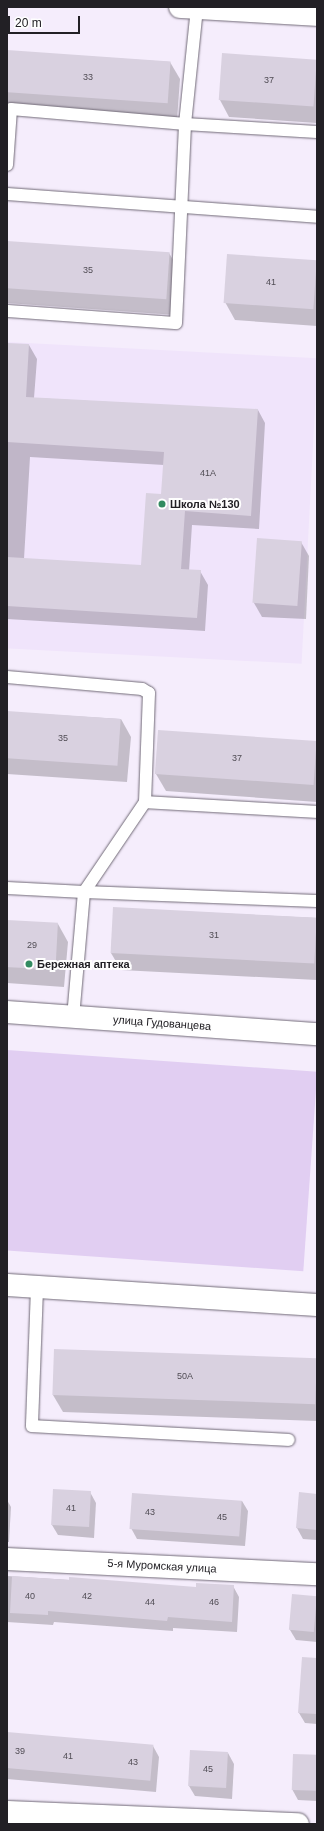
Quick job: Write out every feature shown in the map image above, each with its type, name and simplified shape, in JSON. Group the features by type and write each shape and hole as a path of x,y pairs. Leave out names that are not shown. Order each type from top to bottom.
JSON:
{"street":[{"path":"188,7 317,15"},
{"name":"улица Гудованцева","path":"7,1012 317,1034"},
{"path":"7,1285 317,1305"},
{"name":"5-я Муромская улица","path":"7,1559 317,1574"},
{"path":"7,1812 298,1824"}],"lane":[{"path":"7,312 176,323 185,124 188,7"},
{"path":"7,166 11,109 185,124 317,132"},
{"path":"7,194 317,217"},
{"path":"7,677 142,689 149,692 145,802 84,892 73,1017"},
{"path":"145,802 317,812"},
{"path":"7,888 317,902"},
{"path":"37,1288 32,1426 290,1440"}],"shaded area":[{"name":"Школа №130","path":"7,342 317,358 302,664 7,648"},
{"path":"7,1050 317,1072 303,1271 7,1250"}],"building":[{"path":"7,50 171,61 168,103 7,92"},
{"path":"222,53 317,60 313,107 219,100"},
{"path":"7,241 170,252 166,299 7,288"},
{"path":"227,254 317,260 313,309 224,303"},
{"path":"7,343 29,344 26,397 258,409 251,516 185,511 181,569 201,570 197,618 7,606 7,557 141,565 146,493 161,494 164,452 7,442"},
{"path":"257,538 302,541 297,606 252,603"},
{"path":"7,711 121,719 117,766 7,758"},
{"path":"158,730 317,741 314,785 155,774"},
{"path":"113,907 317,918 314,964 111,953"},
{"path":"7,920 58,923 55,970 7,967"},
{"path":"54,1349 317,1358 315,1404 52,1395"},
{"path":"53,1489 91,1491 89,1527 51,1525"},
{"path":"299,1492 317,1494 317,1530 296,1528"},
{"path":"132,1493 242,1501 239,1537 129,1529"},
{"path":"12,1576 69,1580 69,1577 196,1587 196,1583 234,1585 232,1622 168,1617 167,1621 48,1611 48,1615 10,1613"},
{"path":"292,1594 317,1596 314,1632 289,1630"},
{"path":"302,1657 317,1658 317,1714 298,1713"},
{"path":"7,1732 153,1745 150,1781 7,1768"},
{"path":"190,1750 228,1752 226,1788 188,1786"},
{"path":"293,1754 317,1755 316,1791 292,1790"}],"place":[{"name":"Школа №130","path":"162,504"},
{"name":"Бережная аптека","path":"29,964"}]}
